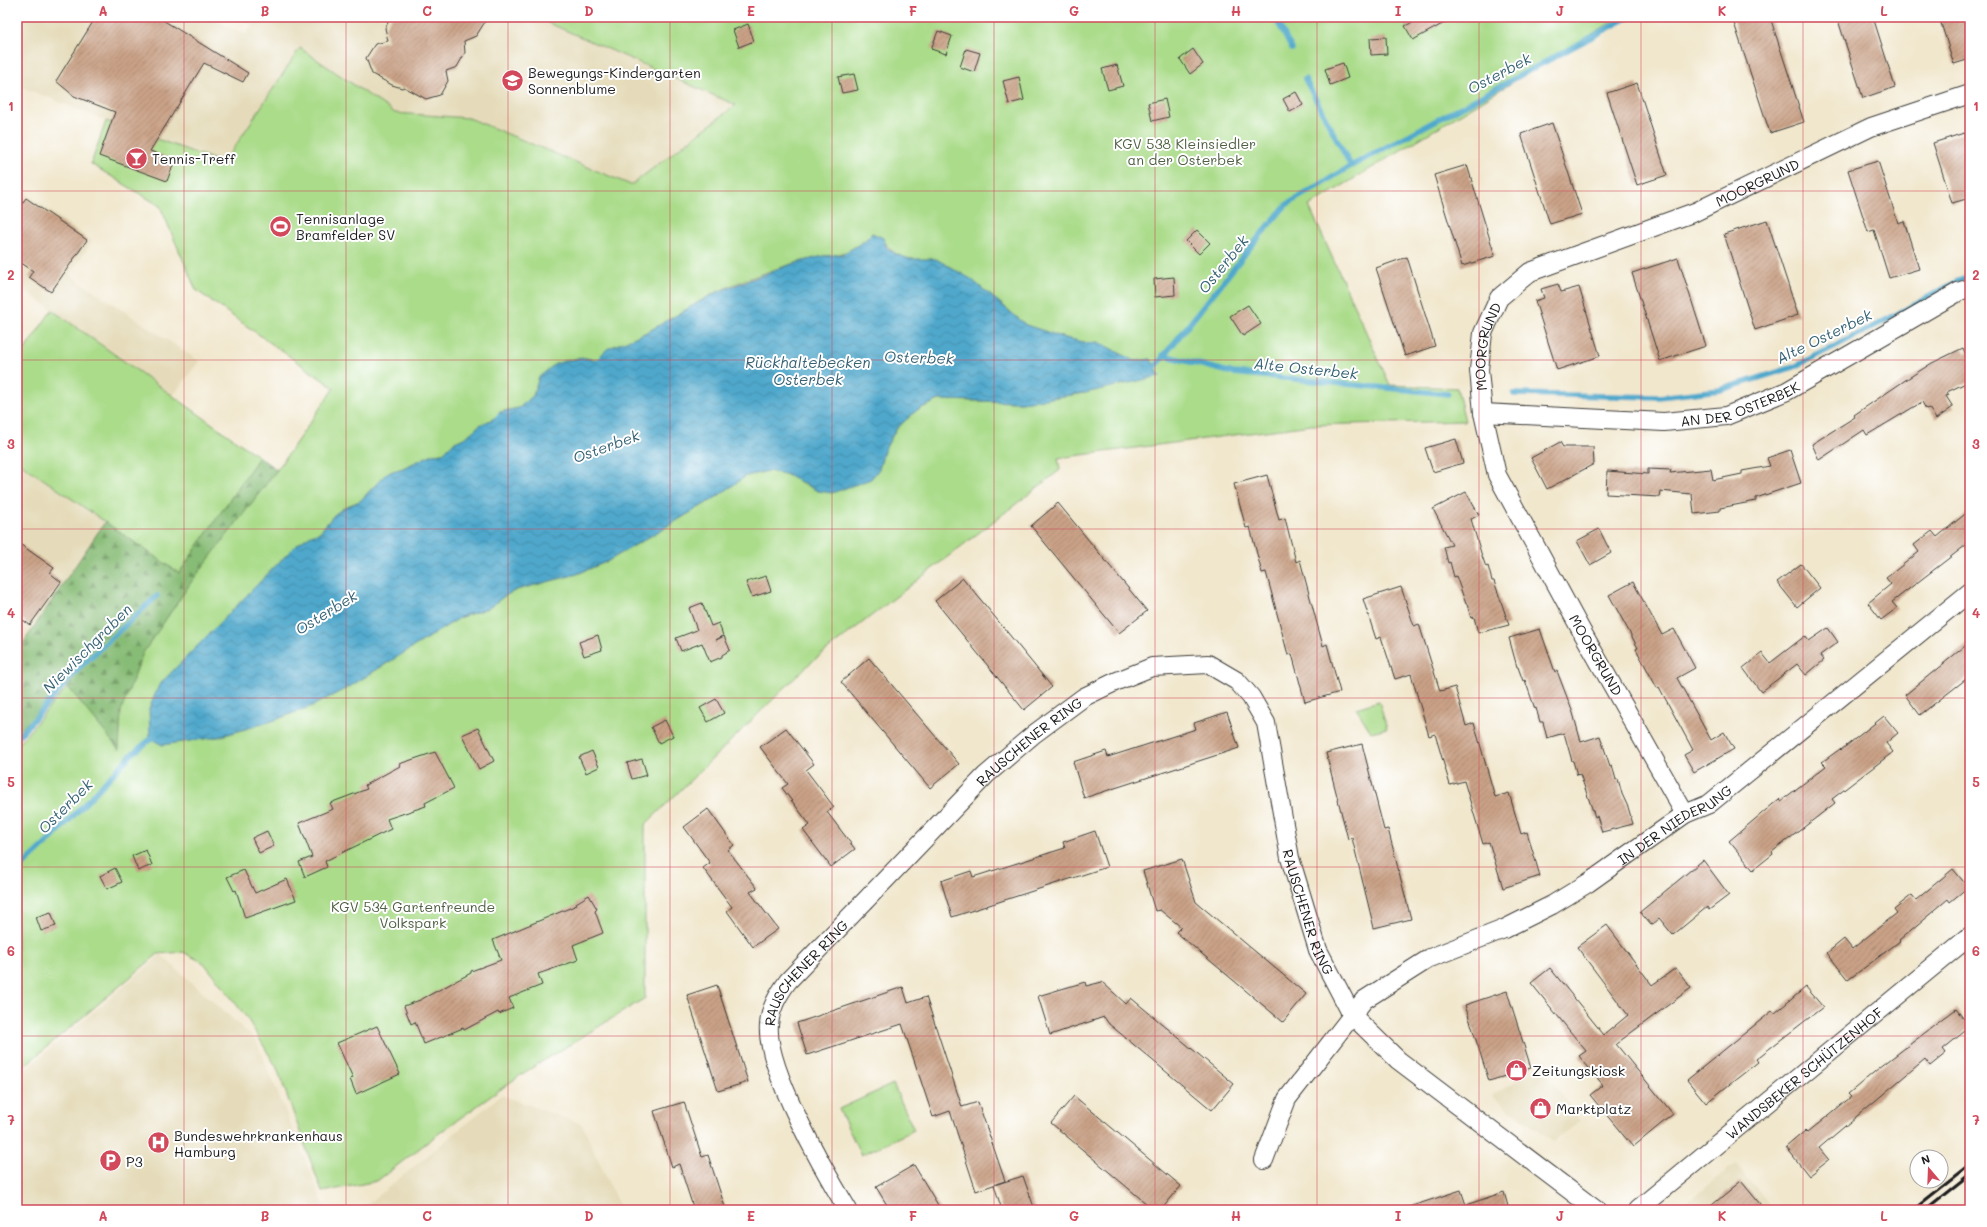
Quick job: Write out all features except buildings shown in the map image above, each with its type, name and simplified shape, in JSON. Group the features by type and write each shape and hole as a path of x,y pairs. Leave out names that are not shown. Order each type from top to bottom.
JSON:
{"street":[{"name":"MOORGRUND","path":"1685,814 1577,623 1497,475 1483,413 1479,370 1484,333 1499,298 1530,272 1695,212 1872,127 1970,94"},
{"name":"AN DER OSTERBEK","path":"1483,413 1664,422 1726,416 1787,391 1960,291 1970,288"},
{"name":"IN DER NIEDERUNG","path":"1352,1015 1364,1000 1430,958 1504,929 1552,905 1588,883 1685,814 1709,804 1970,592"},
{"name":"RAUSCHENER RING","path":"848,1210 830,1180 782,1081 772,1051 768,1026 774,1001 788,981 986,775 1034,734 1084,697 1117,681 1152,667 1182,664 1208,664 1237,681 1251,697 1266,723 1290,858 1318,950 1352,1015 1398,1060 1596,1210"},
{"name":"WANDSBEKER SCHÜTZENHOF","path":"1637,1210 1970,936"},
{"path":"1264,1160 1287,1099 1352,1015"}],"shaded area":[{"path":"17,17 207,17 246,34 252,25 235,17 535,17 737,104 631,185 469,118 395,113 300,48 224,164 106,121 17,85"},
{"path":"17,187 92,241 70,275 199,361 173,396 17,285"},
{"path":"17,461 105,522 17,652"},
{"name":"Bundeswehrkrankenhaus Hamburg","path":"161,955 256,1040 326,1210 17,1210 17,1076"},
{"name":"Marktplatz","path":"1541,1065 1580,1121 1553,1142 1492,1096"},
{"path":"501,1095 582,1124 621,1210 361,1210"},
{"path":"1736,1163 1774,1210 1676,1210"}],"green space":[{"path":"535,17 1620,17 1309,206 1390,385 1457,388 1465,421 1311,425 1058,458 1060,470 809,664 645,825 645,998 522,1074 442,1131 377,1181 322,1192 277,1068 247,1018 204,963 183,952 158,954 17,1072 17,746 68,687 119,750 121,711 143,653 192,581 277,470 334,388 196,290 160,206 91,164 106,121 224,163 300,48 395,113 469,118 631,185 736,105","holes":["872,233 883,238 886,244 898,255 909,259 921,260 999,302 1026,325 1065,338 1088,343 1098,342 1135,361 1151,359 1085,393 1023,402 939,400 917,410 896,429 884,451 879,469 818,491 785,474 768,471 746,476 715,498 608,561 577,574 516,590 503,597 489,608 461,617 349,687 312,706 272,721 218,737 311,535 319,533 334,515 345,507 360,501 387,473 403,468 433,454 443,453 453,443 466,437 480,425 493,419 500,412 519,408 533,396 540,377 567,360 585,358 596,360 602,354 615,346 642,335 707,297 724,289 792,264 845,252 863,242"]},
{"path":"52,310 259,457 179,573 17,461 17,361"},
{"path":"259,457 277,470 192,581 143,653 121,711 119,750 64,682 17,739 17,652 105,522 179,573"},
{"path":"1379,701 1387,728 1371,732 1356,708"},
{"path":"893,1084 914,1130 861,1155 839,1109"}],"water":[{"name":"Rückhaltebecken Osterbek","path":"872,233 883,238 887,248 896,254 909,259 936,259 971,279 1026,325 1065,338 1088,343 1098,342 1135,361 1151,359 1160,376 1085,393 1023,402 939,400 917,410 896,429 884,451 879,469 871,479 832,493 818,491 785,474 768,471 746,476 715,498 608,561 577,574 516,590 503,597 489,608 461,617 349,687 312,706 272,721 218,737 162,745 150,738 149,709 159,685 295,546 311,535 319,533 334,515 345,507 360,501 387,473 403,468 433,454 443,453 453,443 466,437 480,425 493,419 500,412 519,408 533,396 539,377 555,364 567,360 585,358 596,360 607,349 649,331 715,293 792,264 823,256 843,254 866,240"}],"waterway":[{"path":"1275,17 1292,49"},
{"name":"Osterbek","path":"1149,368 1155,367 1286,205 1351,166 1629,17"},
{"path":"1305,79 1351,166"},
{"name":"Alte Osterbek","path":"1514,394 1659,397 1720,390 1794,367 1958,281 1970,277"},
{"name":"Alte Osterbek","path":"1163,355 1233,373 1448,394"},
{"name":"Niewischgraben","path":"19,736 81,666 157,596"},
{"name":"Osterbek","path":"17,871 52,838 132,754 156,735"}],"railway":[{"path":"1913,1210 1970,1165"},
{"path":"1926,1210 1970,1175"}],"place":[{"name":"Bewegungs-Kindergarten Sonnenblume","path":"513,80"},
{"name":"Tennis-Treff","path":"137,158"},
{"name":"Tennisanlage Bramfelder SV","path":"280,226"},
{"name":"Zeitungskiosk","path":"1516,1070"},
{"name":"Marktplatz","path":"1540,1108"},
{"name":"Bundeswehrkrankenhaus Hamburg","path":"158,1143"},
{"name":"P3","path":"110,1161"}],"park label":[{"name":"KGV 538 Kleinsiedler an der Osterbek","path":"1185,152"},
{"name":"KGV 534 Gartenfreunde Volkspark","path":"413,914"}]}
